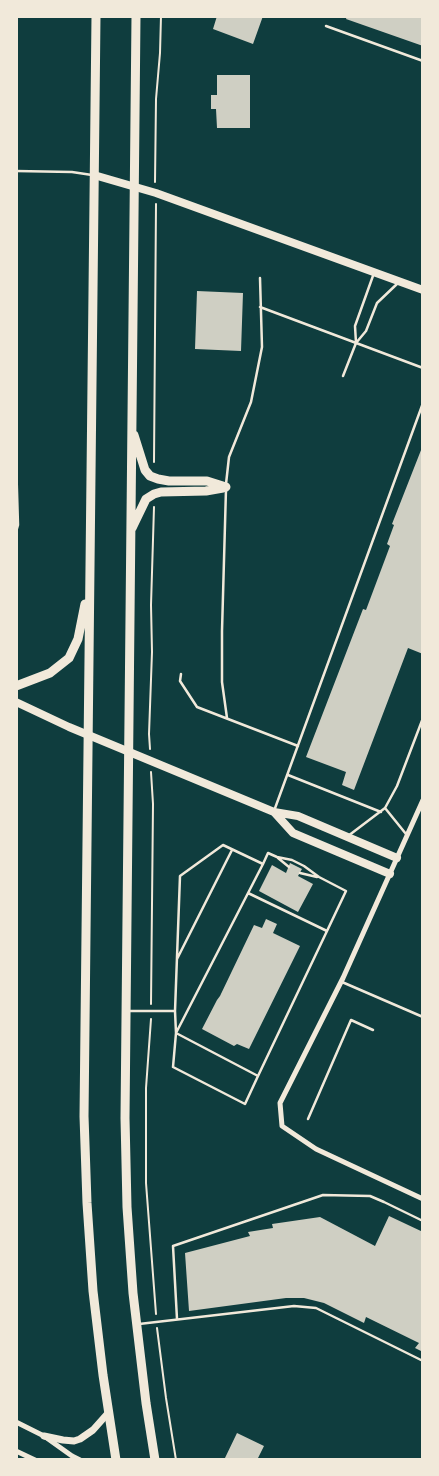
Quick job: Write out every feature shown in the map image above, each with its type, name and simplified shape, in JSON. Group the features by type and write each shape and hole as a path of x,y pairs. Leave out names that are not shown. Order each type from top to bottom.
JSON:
{"highway":[{"path":"96,16 84,1081 85,1168 93,1291 116,1460"},
{"path":"136,16 125,1011 126,1172 129,1252 136,1324 155,1460"},
{"path":"132,425 144,466 150,476 169,481 207,481 226,487"},
{"path":"130,532 146,499 154,494 168,491 206,491 226,487"},
{"path":"16,686 50,674 69,658 80,633 89,579"}],"main road":[{"path":"94,175 134,186 423,290"},
{"path":"16,702 88,735 274,812 298,816 397,858"},
{"path":"274,812 293,833 390,874"}],"street":[{"path":"423,800 342,982 280,1103 282,1126 316,1149 423,1199"},
{"path":"44,1436 63,1440 80,1439 93,1430 109,1412"},
{"path":"16,1422 44,1436 80,1460"},
{"path":"16,1451 35,1460"}],"lane":[{"path":"326,26 423,61"},
{"path":"16,171 72,172 94,175"},
{"path":"356,343 355,326 374,272"},
{"path":"227,718 222,682 226,487 229,457 251,402 262,347 260,278"},
{"path":"343,376 356,343 366,331 375,306 399,282"},
{"path":"260,307 423,368"},
{"path":"274,812 423,403"},
{"path":"16,459 18,525 16,532"},
{"path":"181,674 180,681 197,706 298,746"},
{"path":"347,837 385,808 397,786 423,718"},
{"path":"288,775 380,812"},
{"path":"385,808 407,835"},
{"path":"176,1033 263,864 268,853 292,860 346,891 244,1104 173,1067 176,1033 175,1011 180,876 223,845 263,864"},
{"path":"177,960 233,850"},
{"path":"277,857 289,867"},
{"path":"300,873 319,877"},
{"path":"248,892 327,931"},
{"path":"342,982 423,1018"},
{"path":"125,1011 175,1011"},
{"path":"308,1119 351,1020 373,1030"},
{"path":"176,1033 258,1076"},
{"path":"178,1319 173,1246 323,1196 370,1196 423,1221"},
{"path":"136,1324 294,1306 316,1308 423,1361"}],"path":[{"path":"155,164 156,99 161,16"},
{"path":"154,468 157,232"},
{"path":"149,734 154,503"},
{"path":"151,999 152,804"},
{"path":"151,1022 146,1095 146,1183 155,1310"},
{"path":"158,1337 176,1460"}],"building":[{"path":"217,16 263,16 253,44 213,29"},
{"path":"347,16 423,16 423,46 346,19"},
{"path":"217,75 250,75 250,128 217,128 216,109 211,109 211,95 217,95"},
{"path":"197,291 243,293 241,351 195,349"},
{"path":"423,445 423,654 408,648 354,790 342,785 346,772 306,757 363,609 366,610 390,546 387,544 394,525 392,524"},
{"path":"290,863 302,869 298,876 313,884 298,912 259,891 272,865 286,873"},
{"path":"266,919 277,924 273,933 300,946 249,1049 237,1044 234,1046 202,1029 254,925 262,928"},
{"path":"389,1216 423,1232 423,1352 415,1348 419,1343 366,1317 364,1323 324,1303 304,1298 286,1298 189,1311 185,1253 250,1236 248,1232 273,1228 272,1224 320,1217 375,1246"},
{"path":"237,1433 264,1446 257,1460 224,1460"}]}
